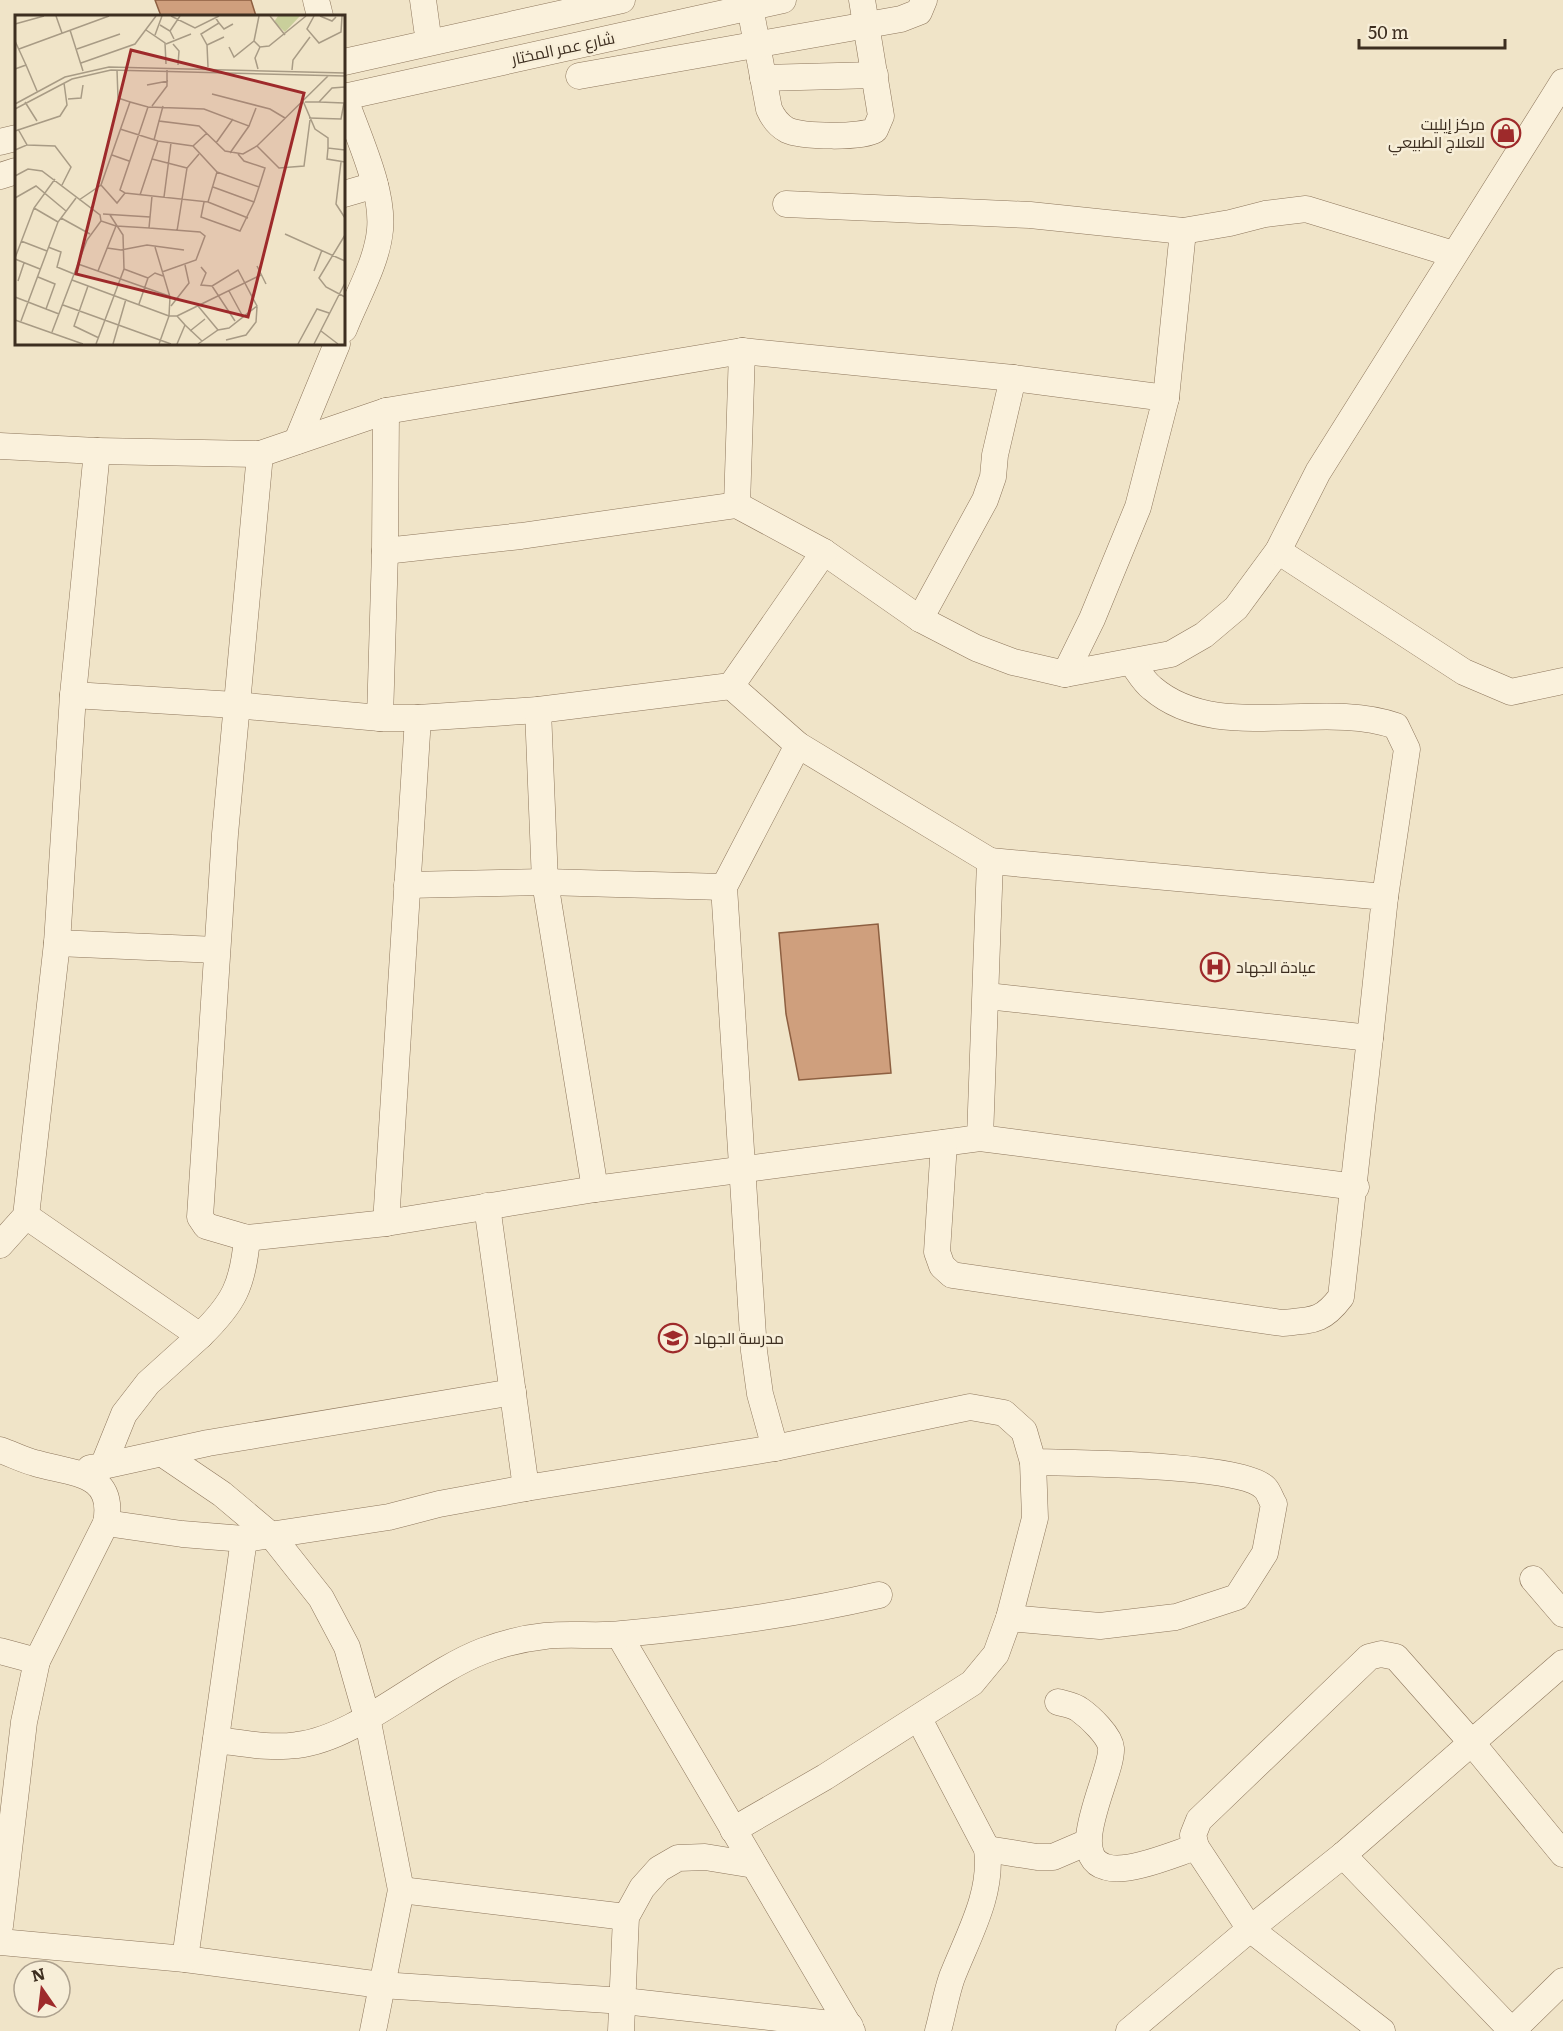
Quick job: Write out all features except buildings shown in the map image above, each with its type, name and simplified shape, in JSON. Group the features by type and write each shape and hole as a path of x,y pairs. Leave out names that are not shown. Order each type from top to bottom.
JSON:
{"street":[{"path":"316,0 320,15"},
{"path":"423,0 436,76"},
{"path":"345,46 428,36 564,0"},
{"name":"شارع عمر المختار","path":"345,62 428,36 622,0"},
{"name":"شارع عمر المختار","path":"345,97 783,0"},
{"path":"750,7 769,109 781,126 794,132 862,136 875,129 881,116 862,0"},
{"path":"579,76 672,58 867,26 914,15 922,7 924,0"},
{"path":"666,26 672,58"},
{"path":"763,78 875,75"},
{"path":"386,551 522,536 737,505 824,552 920,619 976,648 1013,662 1065,674 1171,654 1204,635 1236,608 1278,551 1318,472 1563,82"},
{"path":"345,100 375,185 380,230 375,253 345,327"},
{"path":"0,142 15,138"},
{"path":"0,176 15,171"},
{"path":"345,194 375,185"},
{"path":"786,204 1030,215 1183,231 1265,214 1306,209 1453,254"},
{"path":"1065,674 1092,619 1138,507 1166,398 1183,231"},
{"path":"297,441 338,345"},
{"path":"0,446 97,451 260,454 386,411 742,351 1013,378 1166,398"},
{"path":"737,505 742,351"},
{"path":"920,619 985,500 993,477 995,455 1013,378"},
{"path":"381,718 386,551 386,411"},
{"path":"0,1245 26,1216 57,943 73,695 97,451"},
{"path":"260,454 235,705 217,950 200,1217 206,1226 247,1238 386,1223 595,1189 743,1172 980,1138 1356,1187"},
{"path":"1278,551 1464,672 1511,692 1563,681"},
{"path":"73,695 235,705 381,718 418,718 538,710 731,686 824,552"},
{"path":"944,1143 937,1252 942,1266 952,1275 1282,1323 1310,1320 1328,1314 1341,1297 1356,1187 1385,897 1407,749 1396,726 1373,718 1233,717 1196,712 1170,701 1150,687 1132,663"},
{"path":"731,686 798,746 990,861 1385,897"},
{"path":"538,710 544,882 595,1189"},
{"path":"386,1223 418,718"},
{"path":"775,1448 760,1394 754,1351 724,887 798,746"},
{"path":"980,1138 987,996 990,861"},
{"path":"407,885 544,882 724,887"},
{"path":"57,943 217,950"},
{"path":"987,996 1370,1038"},
{"path":"488,1206 526,1488"},
{"path":"26,1216 200,1336"},
{"path":"103,1466 124,1414 155,1376 217,1319 237,1290 244,1273 247,1238"},
{"path":"72,1472 208,1443 513,1392"},
{"path":"106,1522 182,1534 244,1539 272,1536 389,1517 439,1504 526,1488 775,1448 970,1407 1004,1413 1024,1431 1033,1462 1035,1518 1010,1618 996,1654 972,1683 919,1719 734,1830"},
{"path":"0,1450 34,1463 84,1474 102,1488 108,1505 106,1522 37,1661 24,1722 0,1926"},
{"path":"163,1454 222,1494 272,1536 321,1598 347,1647 367,1717 401,1890 373,2031"},
{"path":"1010,1618 1100,1626 1176,1617 1237,1597 1265,1553 1274,1504 1264,1487 1241,1478 1160,1465 1033,1462"},
{"path":"185,1959 244,1539"},
{"path":"1533,1579 1563,1614"},
{"path":"216,1740 263,1746 298,1745 337,1735 429,1677 484,1651 544,1636 619,1635 782,1616 879,1595"},
{"path":"619,1635 851,2029"},
{"path":"0,1651 37,1661"},
{"path":"1382,2031 1250,1929 1196,1847 1193,1835 1199,1820 1369,1657 1381,1654 1396,1657 1472,1743 1563,1854"},
{"path":"1129,2031 1250,1929 1343,1855 1563,1663"},
{"path":"1058,1702 1078,1708 1102,1732 1111,1746 1110,1759 1094,1808 1088,1842 1093,1858 1106,1868 1129,1867 1196,1847"},
{"path":"919,1719 987,1849 989,1868 988,1886 951,1980 938,2031"},
{"path":"987,1849 1037,1857 1053,1857 1088,1842"},
{"path":"1343,1855 1512,2031 1563,1981"},
{"path":"621,2031 626,1917 642,1888 659,1869 678,1858 705,1857 754,1865"},
{"path":"401,1890 626,1917"},
{"path":"0,1942 185,1959 381,1985 624,2001 851,2029"}],"place":[{"name":"مركز إيليت للعلاج الطبيعي","path":"1506,133"},
{"name":"عيادة الجهاد","path":"1215,967"},
{"name":"مدرسة الجهاد","path":"673,1338"}]}
